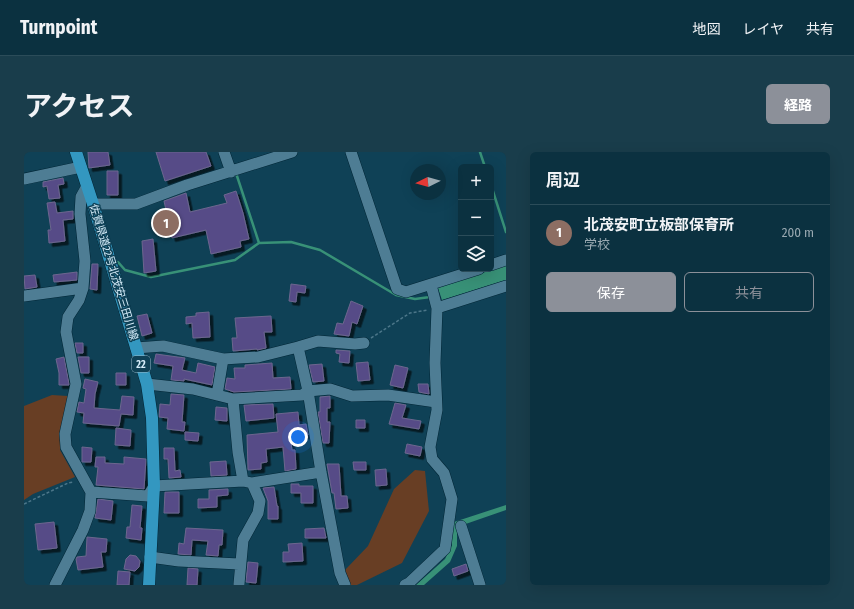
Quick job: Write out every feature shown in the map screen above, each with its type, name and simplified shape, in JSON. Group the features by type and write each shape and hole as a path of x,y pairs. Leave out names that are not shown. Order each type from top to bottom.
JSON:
{"main road":[{"name":"佐賀県道22号北茂安三田川線","path":"76,152 147,384 152,418 154,486 149,585"}],"street":[{"path":"224,152 231,172"},
{"path":"93,204 136,204 292,152"},
{"path":"351,152 397,289 406,292 470,272"},
{"path":"24,179 81,167"},
{"path":"55,585 83,530 90,511 91,492 66,447 65,434 76,384 66,332 68,317 79,300 83,288 85,261 80,214 81,197 87,186"},
{"path":"494,264 506,260"},
{"path":"405,585 445,550 452,499 444,473 432,459 430,447 437,410 435,364 437,308 431,285"},
{"path":"437,308 506,286"},
{"path":"24,296 83,288"},
{"path":"136,348 163,346 223,359 258,357 318,341 355,344 364,343"},
{"path":"298,347 308,391 320,472 340,573 345,585"},
{"path":"217,395 223,359"},
{"path":"147,384 193,389 233,399 302,395 308,391 330,388 352,396 388,395 436,402"},
{"path":"233,399 238,452 248,482 260,500 258,513 242,540 239,564 239,584"},
{"path":"91,492 148,496 154,486 248,482 320,472"},
{"path":"461,526 480,585"},
{"path":"150,557 179,561 239,564"}],"path":[{"path":"364,343 410,313 437,308"},
{"path":"24,504 68,483 86,481"}],"shaded area":[{"path":"506,265 506,280 442,300 438,288 485,272 494,272 494,269"},
{"path":"52,395 68,396 60,450 75,477 33,494 24,500 24,406"},
{"path":"415,470 425,471 429,511 402,563 357,585 350,585 345,570 368,546 394,489"},
{"path":"506,505 506,510 457,527 457,546 450,562 424,585 416,585 445,559 452,545 451,523"}],"building":[{"path":"88,152 108,152 110,165 89,168"},
{"path":"156,152 206,152 211,166 165,181"},
{"path":"107,171 118,171 118,195 107,195"},
{"path":"63,178 64,184 58,185 60,198 49,199 47,186 43,187 43,182"},
{"path":"236,191 249,239 240,241 241,247 211,254 206,230 172,238 164,201 186,193 190,212 227,203 224,195"},
{"path":"55,202 57,213 73,211 73,219 63,220 65,241 49,243 48,230 51,230 47,203"},
{"path":"153,239 156,271 144,273 142,241"},
{"path":"92,264 98,264 97,290 90,289"},
{"path":"77,272 77,280 54,282 53,275"},
{"path":"35,275 37,287 25,289 24,276"},
{"path":"291,284 306,286 305,293 297,292 296,302 289,301"},
{"path":"351,301 363,306 357,324 352,322 349,336 334,334 337,323 343,324"},
{"path":"209,312 210,337 193,338 192,323 186,324 186,317 196,316 196,313"},
{"path":"147,314 152,333 142,336 137,316"},
{"path":"271,316 272,332 264,332 266,348 233,351 232,338 237,338 235,318"},
{"path":"75,343 83,343 83,353 77,353"},
{"path":"336,350 350,351 349,363 339,362 340,354 336,353"},
{"path":"156,354 185,358 182,370 196,373 198,363 215,367 212,385 184,379 184,381 171,380 173,366 154,363"},
{"path":"64,357 69,385 59,385 59,373 56,359"},
{"path":"78,357 89,357 89,373 81,373"},
{"path":"368,362 370,380 358,381 356,363"},
{"path":"272,363 273,378 290,377 291,389 234,392 225,389 227,378 235,379 234,368 245,368 245,365"},
{"path":"322,364 324,381 313,382 309,365"},
{"path":"395,365 408,368 403,388 390,385"},
{"path":"116,373 126,373 126,385 116,385"},
{"path":"85,379 98,382 94,408 120,410 122,396 134,397 133,415 121,414 119,426 83,423 84,413 77,412 79,402 84,403 86,389 83,388"},
{"path":"418,384 428,384 429,394 419,392"},
{"path":"171,394 184,395 182,422 185,422 184,431 167,429 168,418 159,417 160,404 170,405"},
{"path":"330,396 330,408 327,408 327,422 330,422 329,443 323,443 318,412 320,412 320,397"},
{"path":"395,403 406,405 402,418 421,421 419,429 389,424"},
{"path":"273,404 274,418 246,421 244,405"},
{"path":"216,407 227,408 227,421 215,420"},
{"path":"298,412 299,425 306,424 308,435 290,436 292,450 295,450 296,469 285,471 283,447 266,449 267,462 261,463 261,469 248,470 247,435 278,432 276,414"},
{"path":"356,420 365,420 365,428 356,428"},
{"path":"116,428 131,430 130,446 115,445"},
{"path":"185,432 199,433 198,441 185,440"},
{"path":"407,444 422,447 420,456 405,453"},
{"path":"82,447 92,448 91,462 82,462"},
{"path":"164,448 174,448 175,471 180,470 181,477 169,478 168,459 164,459"},
{"path":"96,457 105,457 105,463 124,464 124,457 146,459 144,489 96,485 98,467 95,467"},
{"path":"226,461 227,475 211,476 210,462"},
{"path":"353,462 366,462 366,470 354,470"},
{"path":"327,464 339,464 341,496 347,496 348,508 336,509"},
{"path":"386,469 387,485 376,486 375,470"},
{"path":"291,484 299,484 299,486 313,486 313,503 301,503 301,493 291,493"},
{"path":"274,487 278,506 278,519 268,519 268,501 263,488"},
{"path":"228,489 228,495 217,496 217,507 198,508 198,499 209,499 209,490"},
{"path":"165,492 179,492 179,513 164,513"},
{"path":"98,499 113,501 111,520 95,518"},
{"path":"132,505 142,506 140,528 142,528 141,540 126,538 127,527 130,527"},
{"path":"54,522 57,548 38,550 35,524"},
{"path":"186,528 223,530 222,545 219,545 218,556 206,555 208,541 192,540 191,555 178,554 179,543 184,544"},
{"path":"324,528 326,538 305,538 305,529"},
{"path":"87,537 107,539 106,552 101,552 103,567 78,570 76,559 77,557 86,556"},
{"path":"302,543 303,561 283,562 283,552 289,552 288,544"},
{"path":"130,555 136,556 140,561 139,567 135,571 124,569 126,559"},
{"path":"248,562 258,563 256,583 246,582"},
{"path":"466,564 468,571 454,576 452,569"},
{"path":"188,568 198,569 197,585 187,585"},
{"path":"118,571 130,572 129,585 117,585"}],"waterway":[{"path":"480,152 484,164"},
{"path":"236,173 259,243"},
{"path":"494,194 506,232"},
{"path":"118,262 125,270 151,277 235,260 259,243 291,242 320,250 396,295 415,299 430,297"}],"place":[{"name":"北茂安町立板部保育所","path":"166,223"}]}
